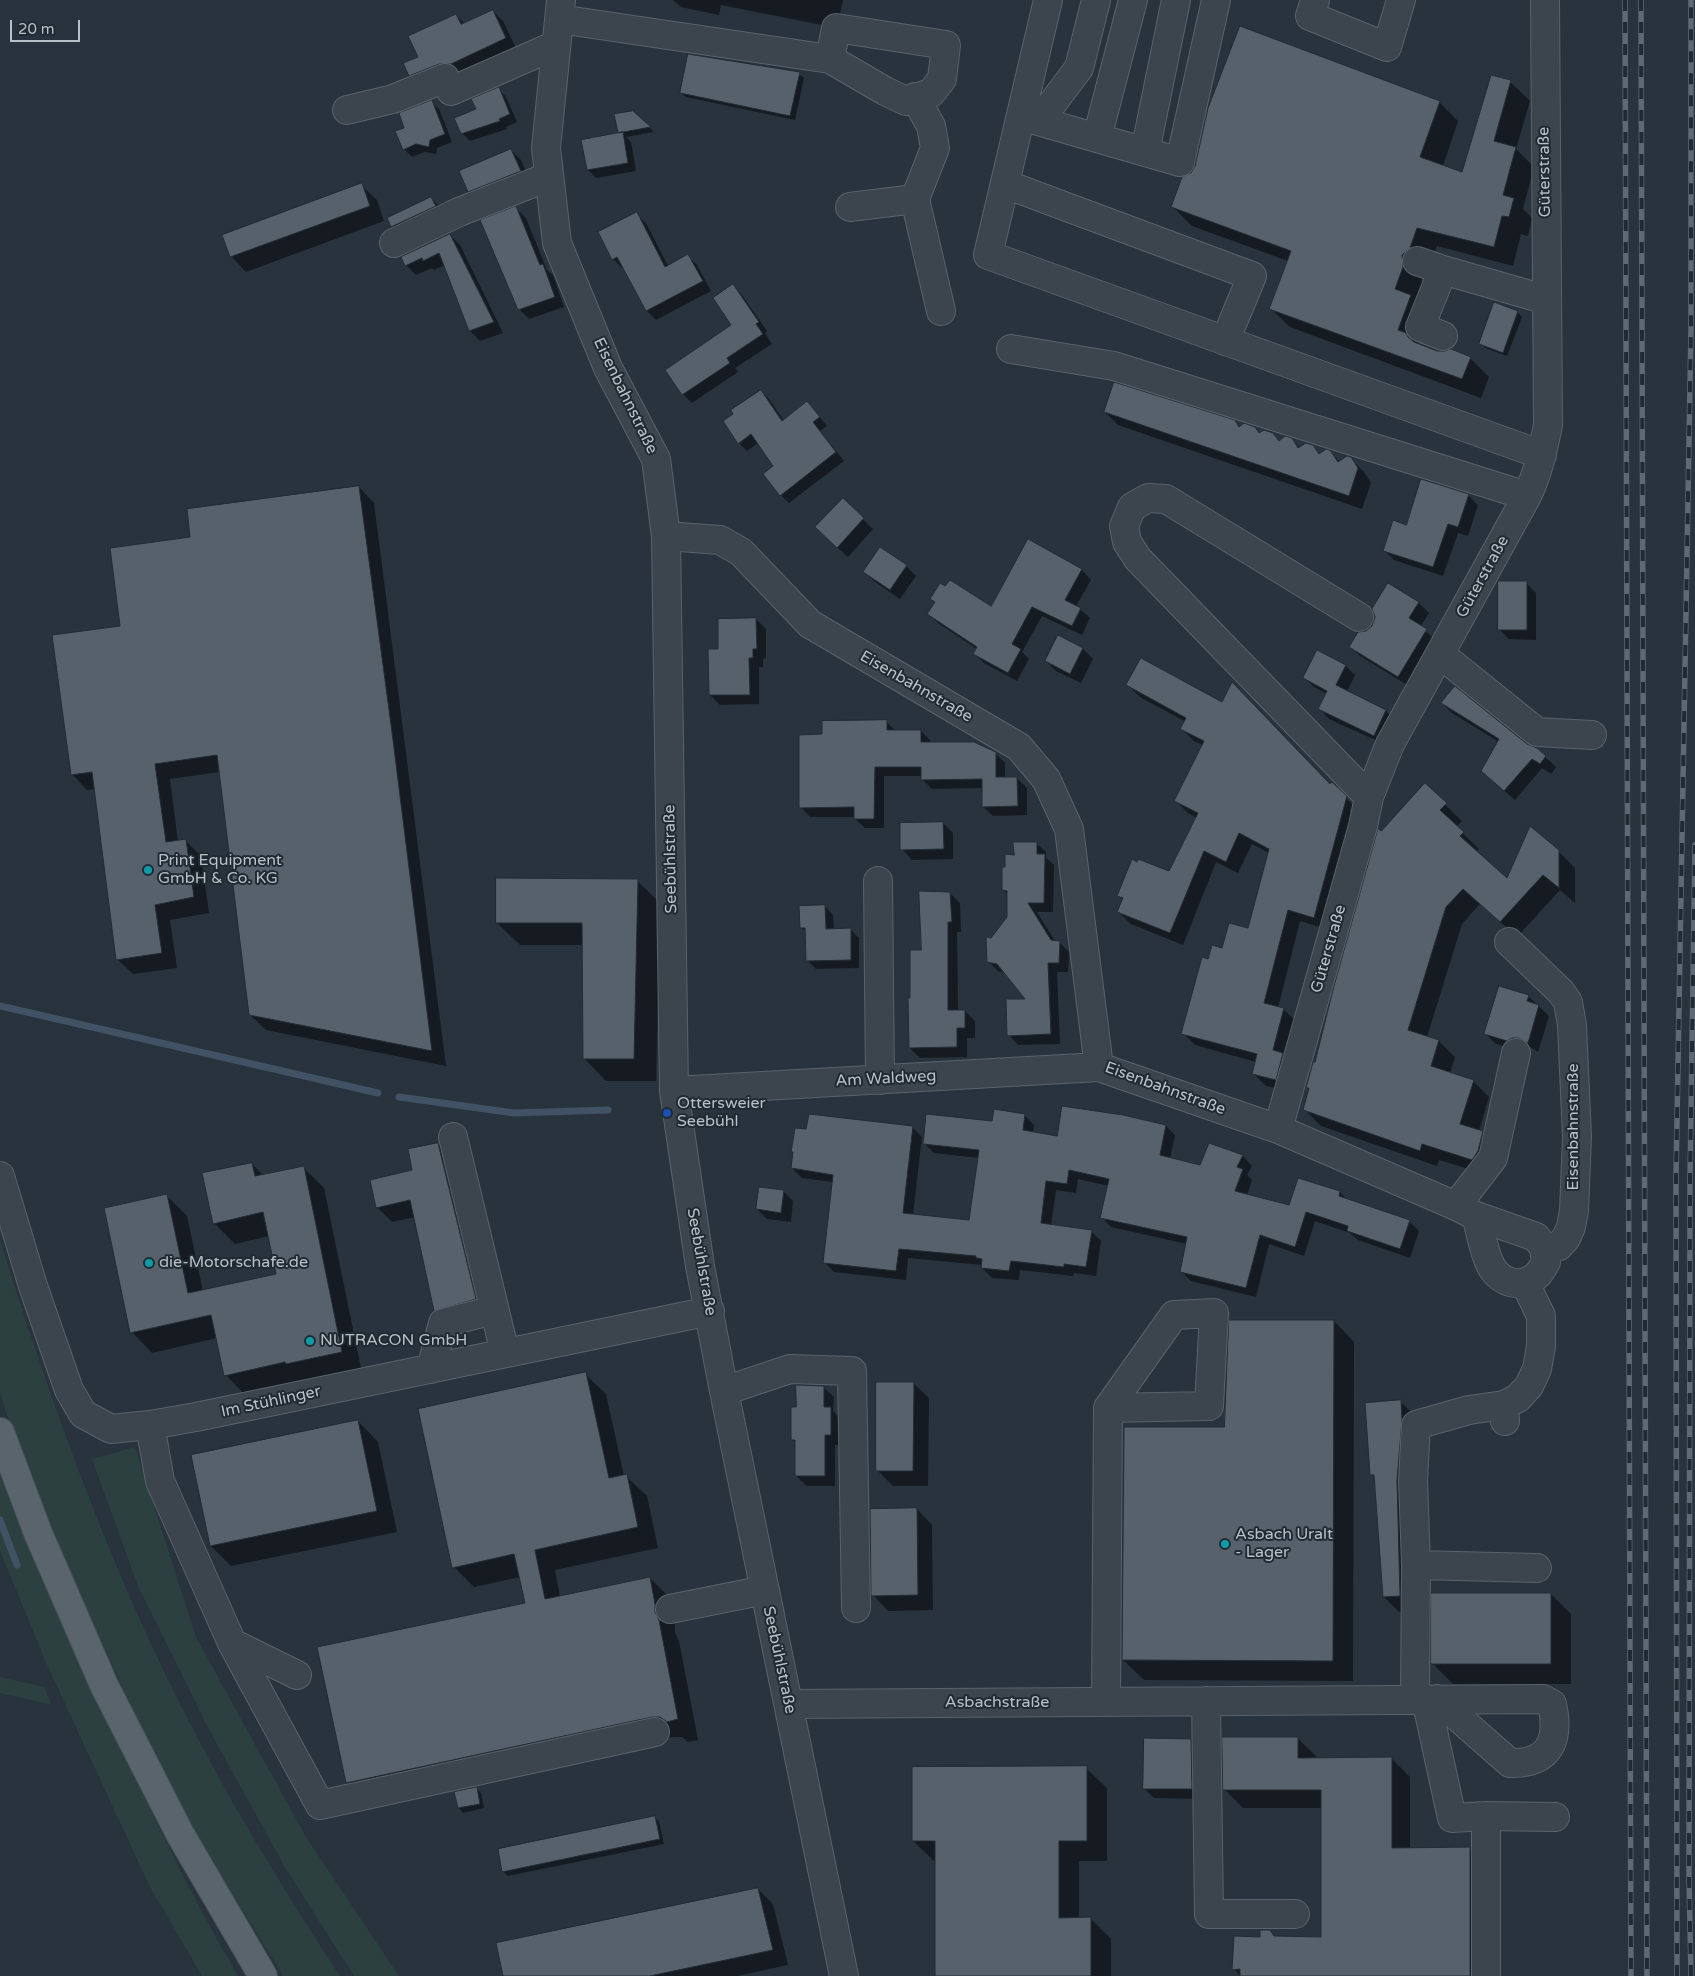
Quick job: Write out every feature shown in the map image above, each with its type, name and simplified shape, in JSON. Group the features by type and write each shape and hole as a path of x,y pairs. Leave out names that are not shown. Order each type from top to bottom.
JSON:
{"main road":[{"path":"0,1432 38,1533 104,1685 180,1834 263,1976"}],"street":[{"path":"1048,0 1030,119 1005,184 988,256 1542,455"},
{"path":"1030,119 1079,68 1096,0"},
{"path":"1097,138 1133,0"},
{"path":"1145,152 1176,0"},
{"path":"1030,119 1180,162 1216,0"},
{"path":"1315,0 1310,16 1387,47 1401,0"},
{"name":"Güterstraße","path":"1278,1129 1370,798 1390,744 1527,496 1537,476 1542,455 1548,425 1545,0"},
{"path":"560,9 830,59 906,101 931,93 942,79 946,45 836,28 830,59"},
{"name":"Eisenbahnstraße","path":"560,9 546,148 557,243 608,368 656,459 666,536 720,540 741,552 810,624 1019,747 1046,779 1069,829 1098,1067 1278,1129 1466,1211 1536,1237 1544,1248 1559,1246 1566,1238 1571,1227 1574,1211 1577,1137 1572,1025 1568,1002 1562,992 1509,942"},
{"path":"347,110 393,99 445,78 450,91 556,45"},
{"path":"916,98 931,126 935,148 915,199 941,311"},
{"path":"394,242 459,212 548,177"},
{"path":"1005,184 1252,276 1226,341"},
{"path":"850,208 915,199"},
{"path":"1417,261 1547,300"},
{"path":"1443,270 1420,327 1443,336"},
{"path":"1011,349 1114,366 1527,496"},
{"path":"1359,617 1166,498 1148,498 1132,508 1124,526 1127,542 1138,559 1370,798"},
{"name":"Seebühlstraße","path":"666,536 674,1091 700,1266 724,1391 844,1976"},
{"path":"1440,654 1537,732 1592,735"},
{"path":"878,881 880,1080"},
{"path":"1516,1054 1493,1158 1466,1211 1491,1266 1500,1277 1512,1283 1525,1283 1538,1275 1546,1262 1544,1248"},
{"name":"Am Waldweg","path":"674,1091 1098,1067"},
{"path":"453,1137 505,1353"},
{"name":"Im Stühlinger","path":"0,1176 33,1286 69,1390 83,1414 111,1429 150,1425 710,1312"},
{"path":"1525,1283 1541,1316 1541,1346 1537,1368 1529,1386 1504,1413 1470,1410 1416,1424 1413,1480 1416,1564 1426,1699 1452,1818 1486,1816 1555,1817"},
{"path":"431,1369 443,1323 494,1310"},
{"path":"1106,1702 1108,1408 1174,1315 1214,1313 1209,1406 1108,1408"},
{"path":"724,1391 790,1369 852,1371 856,1608"},
{"path":"150,1425 160,1481 232,1643 320,1805 654,1732"},
{"path":"1416,1564 1537,1568"},
{"path":"670,1609 765,1590"},
{"path":"232,1643 297,1675"},
{"name":"Asbachstraße","path":"789,1704 1426,1699"},
{"path":"1206,1701 1209,1914 1295,1914"},
{"path":"1486,1816 1486,1976"}],"green space":[{"path":"0,1240 58,1415 125,1587 150,1643 195,1734 234,1804 275,1874 340,1976 283,1976 191,1826 133,1710 72,1577 6,1412 0,1392"},
{"path":"135,1447 196,1637 306,1837 399,1976 354,1976 286,1869 207,1726 138,1586 92,1459"},
{"path":"0,1475 52,1600 139,1786 170,1850 238,1976 202,1976 150,1887 48,1667 0,1551"},
{"path":"0,1677 44,1687 52,1705 0,1693"}],"building":[{"path":"493,10 506,38 451,64 439,64 409,76 403,63 418,57 408,36 456,14 461,24"},
{"path":"1240,26 1440,101 1420,157 1462,172 1491,75 1511,80 1494,141 1516,147 1503,195 1514,198 1509,217 1502,216 1494,247 1417,228 1410,248 1402,255 1403,267 1395,289 1411,295 1398,330 1406,333 1414,342 1437,351 1451,349 1471,357 1462,379 1269,309 1291,251 1171,207 1182,177 1191,173 1195,166 1208,108"},
{"path":"688,54 800,72 790,116 680,93"},
{"path":"499,87 510,114 499,119 500,121 461,134 454,118 476,109 471,99"},
{"path":"432,100 445,134 430,140 429,147 416,144 403,150 395,131 404,128 399,113"},
{"path":"633,111 651,127 618,133 614,114"},
{"path":"623,132 628,163 587,170 581,140"},
{"path":"511,149 521,171 468,192 459,171"},
{"path":"362,183 370,206 230,257 222,235"},
{"path":"431,197 436,206 391,227 387,218"},
{"path":"516,206 540,265 543,264 555,297 518,310 480,220"},
{"path":"637,212 665,267 688,254 703,281 646,311 617,257 612,260 598,232"},
{"path":"450,234 494,322 469,331 439,253 423,261 422,258 405,266 401,257"},
{"path":"733,284 759,322 756,324 763,334 727,358 730,363 682,395 665,370 731,325 713,298"},
{"path":"1494,302 1518,311 1503,353 1479,344"},
{"path":"1114,382 1235,420 1239,427 1244,423 1255,427 1259,433 1264,430 1273,433 1279,441 1285,436 1292,438 1298,448 1306,443 1313,445 1319,454 1326,449 1330,450 1338,462 1347,456 1351,457 1358,468 1349,496 1104,412"},
{"path":"761,390 782,421 807,401 820,417 813,422 836,452 780,496 763,474 773,466 751,434 738,444 723,421 733,414 731,410"},
{"path":"1421,479 1469,494 1458,527 1448,524 1433,567 1383,551 1393,520 1406,525"},
{"path":"359,486 432,1051 249,1015 217,755 155,764 166,842 186,839 194,897 155,905 162,953 116,960 92,772 71,775 52,635 120,626 110,548 190,537 187,509"},
{"path":"843,498 864,518 837,548 815,527"},
{"path":"1028,539 1082,569 1065,600 1081,608 1072,626 1032,607 1012,644 1021,649 1008,673 973,654 977,647 927,614 935,602 930,599 940,583 945,586 950,580 991,606"},
{"path":"880,547 907,565 890,590 863,572"},
{"path":"1498,581 1527,581 1527,630 1498,630"},
{"path":"1388,583 1419,602 1409,618 1427,629 1398,677 1349,647 1358,632 1366,631 1372,626 1375,617 1372,609"},
{"path":"756,618 757,649 753,649 753,658 749,658 750,695 709,695 708,649 718,649 718,619"},
{"path":"1058,635 1083,648 1070,674 1045,661"},
{"path":"1317,650 1346,665 1336,685 1386,710 1374,736 1318,709 1327,691 1303,678"},
{"path":"1141,658 1222,702 1232,682 1330,784 1332,782 1347,796 1314,918 1288,910 1264,1003 1284,1008 1273,1050 1283,1053 1276,1080 1252,1074 1257,1054 1181,1034 1202,957 1208,959 1212,945 1222,948 1229,923 1248,928 1269,849 1239,833 1226,862 1204,851 1170,933 1117,912 1123,898 1117,896 1132,859 1137,862 1138,859 1169,871 1198,813 1174,801 1204,741 1180,729 1186,718 1126,685"},
{"path":"1455,686 1527,744 1537,748 1546,756 1540,764 1532,759 1504,791 1481,771 1499,739 1441,703"},
{"path":"887,720 887,730 921,730 921,742 974,742 996,752 996,777 1017,777 1018,806 982,807 982,779 921,780 921,767 875,767 874,819 854,819 854,807 799,808 799,735 822,734 822,721"},
{"path":"1425,783 1447,803 1440,810 1464,832 1460,836 1507,878 1530,826 1559,850 1559,888 1543,875 1500,922 1463,889 1446,907 1408,1030 1439,1040 1431,1066 1474,1080 1460,1124 1483,1131 1478,1151 1472,1160 1422,1144 1420,1151 1303,1110 1309,1088 1306,1088 1313,1062 1315,1062 1378,828 1381,831"},
{"path":"943,822 944,849 900,850 900,823"},
{"path":"1013,842 1037,842 1037,854 1045,854 1044,903 1028,903 1051,940 1060,941 1059,963 1048,963 1051,1034 1007,1036 1006,999 1025,999 997,964 987,962 986,937 991,938 1007,917 1007,891 1002,890 1002,867 1005,867 1005,854 1014,855"},
{"path":"496,878 638,879 634,1059 583,1059 582,923 496,923"},
{"path":"919,891 950,892 952,922 948,922 948,1010 965,1010 965,1028 957,1028 957,1047 909,1048 908,998 910,998 910,950 921,950"},
{"path":"825,905 826,929 851,928 851,960 806,961 805,928 800,928 799,906"},
{"path":"1499,986 1529,995 1527,1001 1539,1005 1528,1043 1519,1038 1512,1038 1507,1041 1484,1034"},
{"path":"1062,1106 1123,1115 1166,1125 1160,1155 1200,1165 1209,1143 1243,1155 1237,1167 1243,1169 1235,1191 1289,1205 1298,1178 1340,1191 1339,1196 1410,1220 1400,1249 1347,1231 1348,1226 1306,1212 1295,1247 1260,1235 1246,1288 1180,1272 1187,1237 1100,1218 1109,1179 1069,1170 1067,1184 1046,1181 1041,1223 1092,1230 1086,1267 1064,1264 1064,1267 1011,1261 1009,1271 981,1268 982,1259 976,1258 976,1256 899,1249 896,1271 823,1263 833,1175 791,1168 793,1152 791,1152 795,1128 806,1129 809,1114 913,1126 903,1213 969,1220 979,1150 923,1144 926,1114 992,1121 994,1109 1025,1114 1023,1130 1057,1136"},
{"path":"438,1143 476,1299 434,1311 410,1200 376,1208 370,1180 412,1170 408,1149"},
{"path":"252,1163 255,1176 304,1166 342,1352 286,1364 285,1362 224,1376 211,1315 130,1333 104,1208 167,1194 188,1293 276,1274 263,1212 213,1224 202,1173"},
{"path":"759,1187 784,1190 781,1213 756,1209"},
{"name":"Asbach Uralt - Lager","path":"1229,1320 1334,1320 1333,1661 1122,1660 1124,1427 1224,1427"},
{"path":"586,1372 609,1478 627,1474 638,1527 535,1550 545,1599 650,1577 655,1612 659,1620 678,1719 667,1722 660,1717 652,1717 346,1783 317,1647 525,1603 514,1554 452,1568 418,1409"},
{"path":"876,1382 914,1382 913,1471 876,1471"},
{"path":"796,1385 824,1386 824,1407 831,1407 831,1435 825,1435 825,1476 795,1476 795,1440 791,1440 791,1407 796,1407"},
{"path":"1401,1400 1402,1420 1397,1480 1400,1596 1383,1597 1374,1475 1370,1475 1365,1403"},
{"path":"358,1420 377,1511 210,1546 191,1455"},
{"path":"917,1508 918,1595 871,1596 870,1509"},
{"path":"1431,1593 1551,1593 1551,1664 1431,1664"},
{"path":"1222,1737 1298,1737 1298,1758 1392,1757 1392,1848 1470,1847 1470,1976 1240,1976 1240,1969 1232,1970 1234,1936 1260,1937 1260,1930 1270,1930 1274,1936 1321,1937 1321,1790 1223,1790"},
{"path":"1144,1738 1191,1739 1192,1789 1143,1789"},
{"path":"1087,1766 1087,1841 1059,1841 1059,1918 1091,1917 1091,1976 935,1976 935,1841 912,1841 912,1767"},
{"path":"477,1787 480,1804 458,1808 454,1792"},
{"path":"655,1816 660,1839 502,1872 498,1849"},
{"path":"758,1888 773,1950 650,1976 503,1976 496,1943"}],"waterway":[{"path":"0,1006 378,1093"},
{"path":"399,1097 514,1113 608,1110"},
{"path":"0,1520 17,1565"}],"railway":[{"path":"1625,0 1631,1976"},
{"path":"1641,0 1647,1976"},
{"path":"1677,1976 1676,1177 1691,329 1691,0"},
{"path":"1691,1976 1689,1877 1690,1179 1695,845"}],"place":[{"name":"Print Equipment GmbH & Co. KG","path":"148,870"},
{"name":"Ottersweier Seebühl","path":"667,1113"},
{"name":"die-Motorschafe.de","path":"149,1263"},
{"name":"NUTRACON GmbH","path":"310,1341"},
{"name":"Asbach Uralt - Lager","path":"1225,1544"}]}
